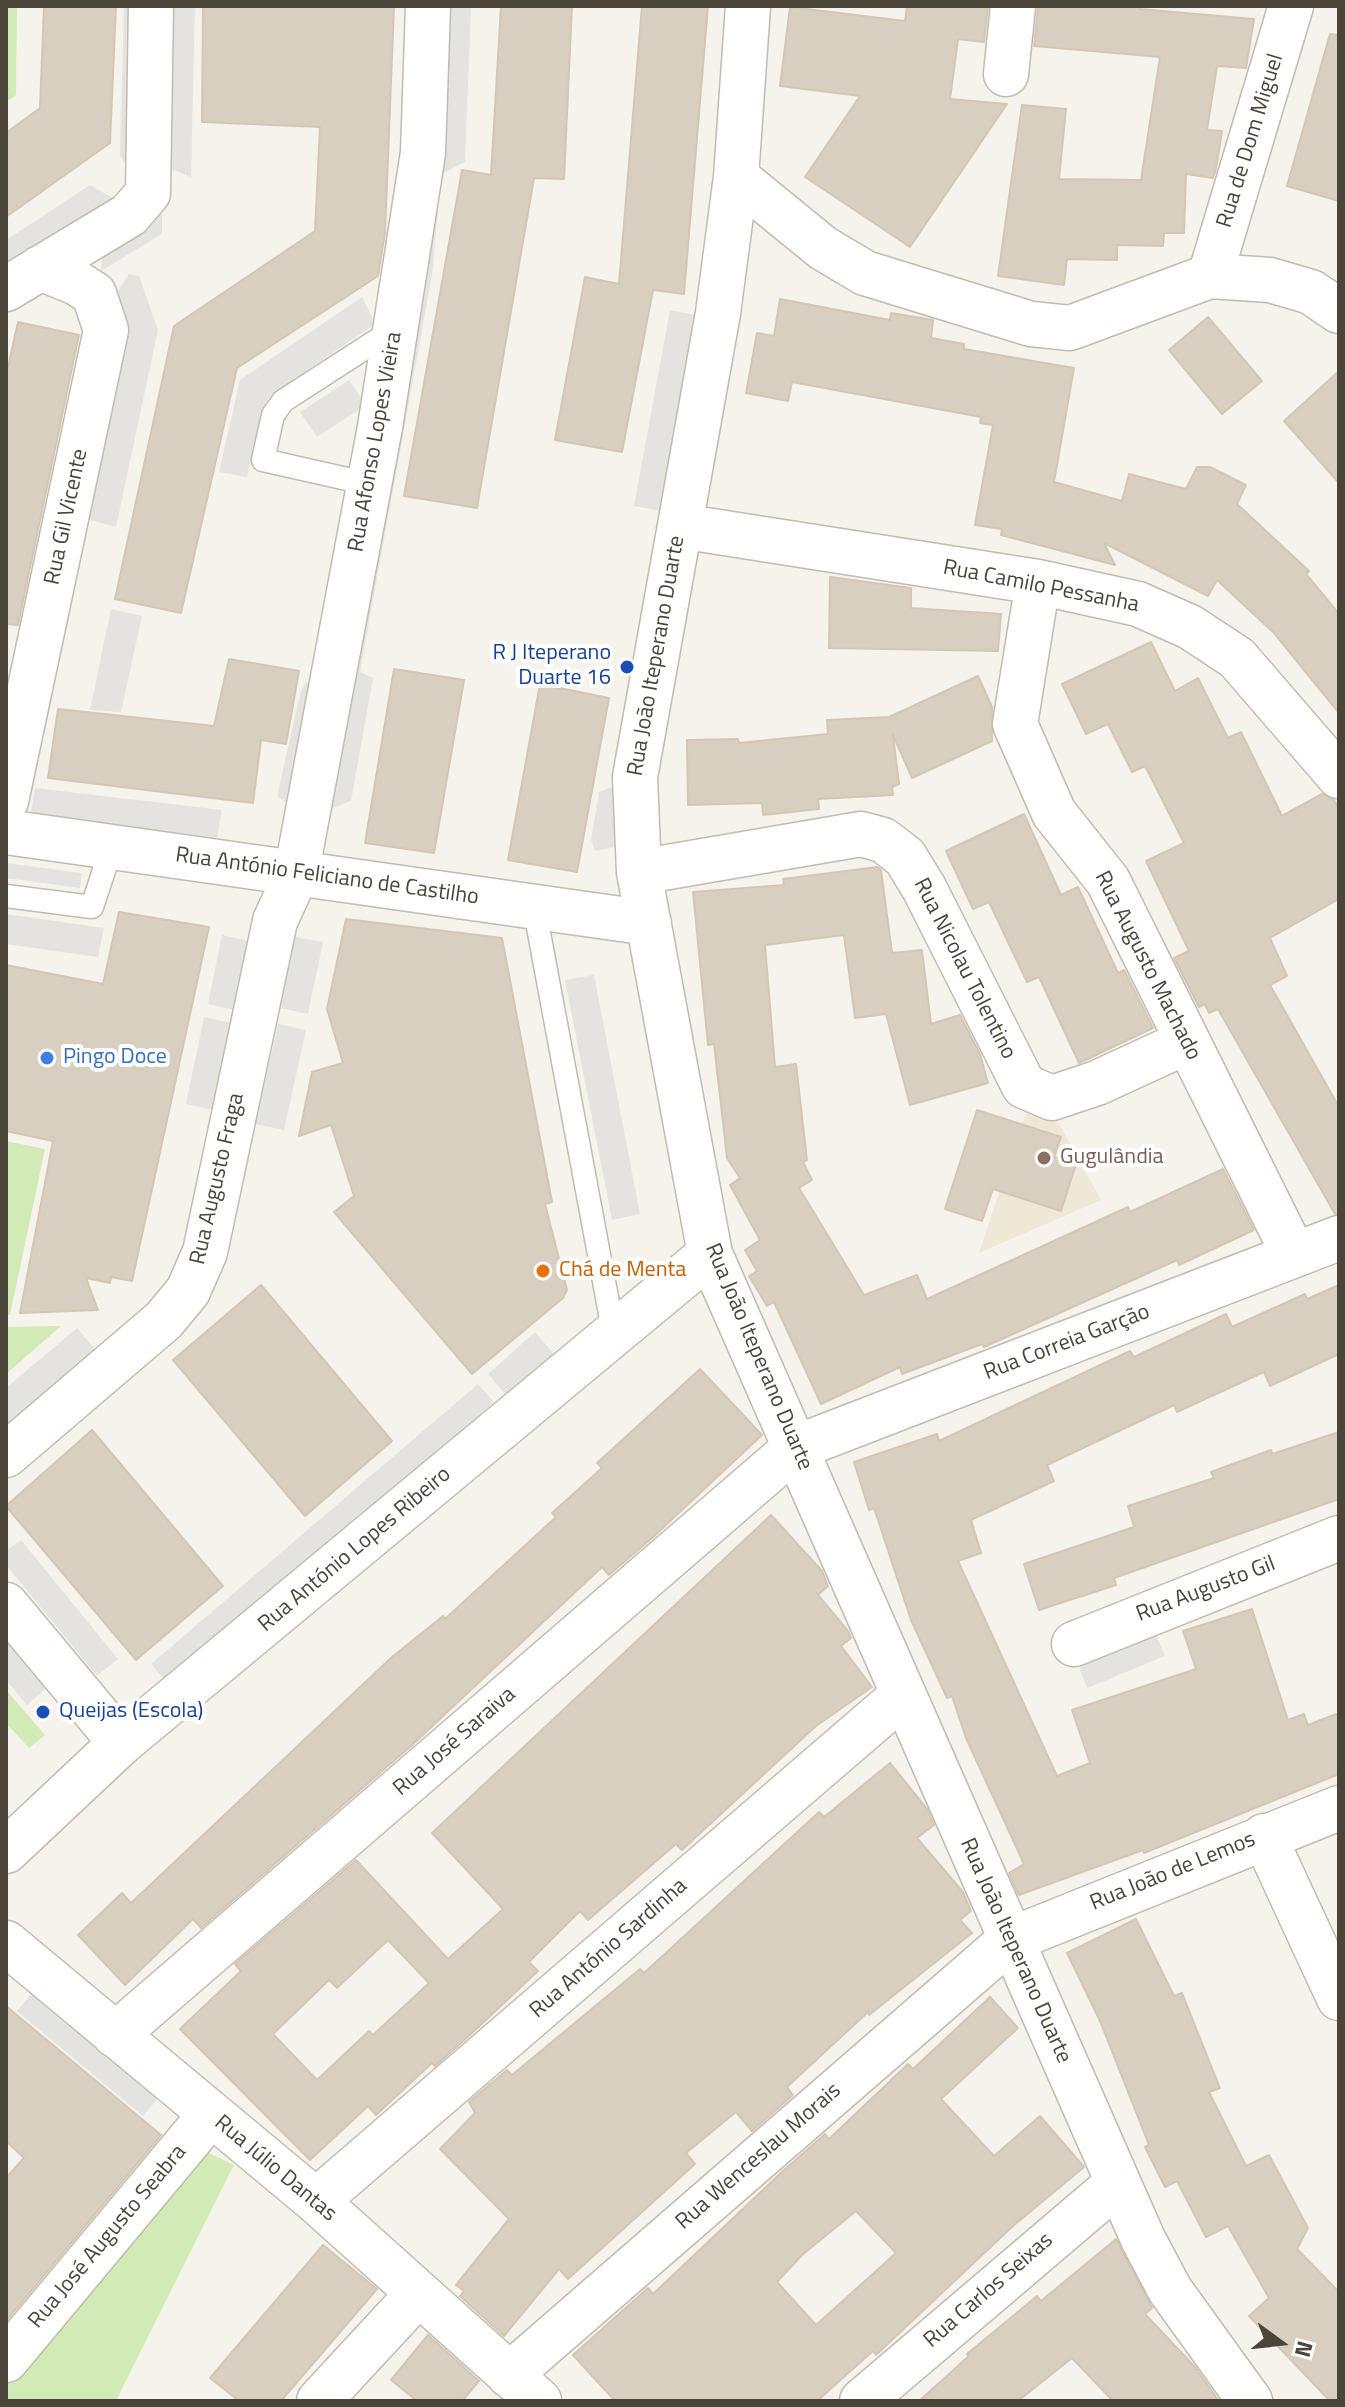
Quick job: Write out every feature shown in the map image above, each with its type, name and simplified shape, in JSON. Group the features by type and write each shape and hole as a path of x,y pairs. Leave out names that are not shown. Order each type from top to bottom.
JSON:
{"street":[{"name":"Rua Gil Vicente","path":"23,278 129,215 148,193 151,6"},
{"name":"Rua Afonso Lopes Vieira","path":"296,875 369,484 423,153 428,6"},
{"name":"Rua João Iteperano Duarte","path":"748,6 736,177 718,313 635,777 639,872 710,1254 1118,2183 1170,2290 1250,2401"},
{"path":"1006,74 1013,6"},
{"name":"Rua de Dom Miguel","path":"1210,276 1291,6"},
{"path":"736,177 823,248 865,273 1031,324 1070,328 1210,276 1270,280 1311,292 1339,311"},
{"name":"Rua Gil Vicente","path":"6,801 106,330 94,294 77,283 23,278"},
{"name":"Rua Camilo Pessanha","path":"680,526 1038,582 1138,604 1190,627 1237,658 1339,776"},
{"name":"Rua Augusto Machado","path":"1038,582 1015,724 1054,813 1108,881 1294,1255"},
{"name":"Rua António Feliciano de Castilho","path":"6,832 649,923"},
{"name":"Rua Nicolau Tolentino","path":"639,872 861,834 883,840 905,857 924,888 1024,1086 1052,1098 1097,1083 1186,1042"},
{"name":"Rua Augusto Fraga","path":"6,1455 145,1339 188,1291 205,1252 275,921 296,875"},
{"name":"Rua Correia Garção","path":"795,1448 1339,1238"},
{"name":"Rua António Lopes Ribeiro","path":"6,1851 121,1743 710,1254"},
{"name":"Rua José Saraiva","path":"115,2035 795,1448"},
{"name":"Rua Augusto Gil","path":"1074,1644 1339,1538"},
{"path":"6,1605 121,1743"},
{"name":"Rua António Sardinha","path":"316,2201 902,1696"},
{"name":"Rua João de Lemos","path":"1010,1940 1339,1808"},
{"path":"1264,1836 1339,1998"},
{"name":"Rua Wenceslau Morais","path":"524,2388 1010,1940"},
{"name":"Rua Júlio Dantas","path":"6,1943 316,2201 524,2388"},
{"name":"Rua José Augusto Seabra","path":"6,2360 211,2114"},
{"name":"Rua Carlos Seixas","path":"862,2401 1118,2183"},
{"path":"319,2401 417,2295"}],"lane":[{"path":"369,484 263,460 273,415 283,401 396,329"},
{"path":"6,896 92,907 112,846"},
{"path":"534,906 614,1335"}],"shaded area":[{"path":"124,6 147,6 146,157 126,166 120,155"},
{"path":"168,6 195,6 191,177 164,166"},
{"path":"438,6 471,6 465,162 431,179 440,187 432,275 360,672 373,678 351,801 322,812"},
{"path":"90,185 118,201 6,271 6,240"},
{"path":"162,206 162,234 101,271 103,242"},
{"path":"129,274 139,276 158,330 116,527 87,519 114,297"},
{"path":"362,297 375,324 270,396 264,406 247,477 219,472 240,380"},
{"path":"670,310 699,316 662,511 634,506"},
{"path":"349,380 366,405 317,437 300,412"},
{"path":"111,609 142,616 121,712 90,710"},
{"path":"306,682 314,688 300,813 277,796 301,691"},
{"path":"618,785 620,846 595,851 591,840 599,792"},
{"path":"35,788 222,810 217,838 31,813"},
{"path":"6,863 82,873 80,888 6,878"},
{"path":"6,914 104,928 98,957 6,944"},
{"path":"222,935 249,941 234,1010 208,1004"},
{"path":"295,937 323,942 308,1014 280,1008"},
{"path":"594,975 640,1214 612,1220 565,980"},
{"path":"204,1017 232,1023 213,1110 186,1104"},
{"path":"278,1024 306,1030 284,1130 256,1124"},
{"name":"Gugulândia","path":"1028,1106 1055,1116 1101,1200 979,1253"},
{"path":"77,1328 95,1349 6,1425 6,1388"},
{"path":"535,1332 554,1354 506,1395 488,1374"},
{"path":"478,1384 494,1402 167,1683 151,1664"},
{"path":"21,1540 118,1659 97,1676 6,1565 6,1551"},
{"path":"1154,1630 1165,1656 1087,1688 1077,1661"},
{"path":"6,1635 49,1686 27,1705 6,1680"},
{"path":"35,1989 161,2095 143,2116 17,2011"}],"green space":[{"path":"6,6 17,6 16,95 6,102"},
{"path":"6,1141 45,1149 10,1315 6,1315"},
{"path":"61,1326 6,1374 6,1327"},
{"path":"6,1690 45,1735 29,1748 6,1723"},
{"path":"196,2147 234,2165 116,2401 8,2401 6,2371"}],"building":[{"path":"44,6 116,6 110,143 6,217 6,133 40,108"},
{"path":"203,6 394,6 385,233 378,276 237,368 181,613 115,599 174,326 315,231 320,127 202,122"},
{"path":"501,6 572,6 564,179 534,178 477,508 404,496 462,170 491,175"},
{"path":"642,6 708,6 684,294 653,290 622,452 555,440 585,277 619,284"},
{"path":"907,6 988,6 984,42 958,39 950,99 1007,104 910,247 805,177 860,96 780,86 790,7 905,21"},
{"path":"1038,6 1140,6 1140,9 1254,19 1246,68 1217,66 1207,130 1222,131 1216,169 1213,178 1186,174 1184,233 1164,233 1163,246 1117,245 1117,260 1067,259 1064,285 998,276 1022,105 1066,109 1059,179 1141,180 1160,57 1034,46"},
{"path":"1330,34 1339,35 1339,201 1287,186"},
{"path":"780,299 890,320 891,313 933,320 931,338 964,344 964,349 1074,368 1054,482 1122,501 1129,474 1186,489 1197,467 1210,467 1246,485 1237,504 1309,571 1306,574 1339,614 1339,713 1274,633 1217,580 1208,596 1104,543 1115,565 1001,535 1002,529 975,525 993,425 980,423 981,417 792,382 788,401 746,393 757,333 774,336"},
{"path":"1208,317 1262,381 1222,414 1169,350"},
{"path":"18,322 79,335 18,625 6,624 6,376"},
{"path":"1339,371 1339,483 1284,421"},
{"path":"830,577 911,588 911,608 1001,614 998,651 829,648"},
{"path":"1151,642 1175,691 1198,678 1228,738 1241,732 1282,816 1322,794 1334,800 1339,809 1339,899 1270,938 1287,976 1270,985 1339,1107 1339,1214 1335,1214 1218,1009 1209,1013 1205,1004 1199,1007 1174,958 1189,951 1146,861 1184,843 1145,766 1132,772 1108,724 1086,734 1062,684"},
{"path":"229,659 299,671 286,744 261,740 253,803 48,778 58,709 214,726"},
{"path":"394,669 464,680 434,853 365,843"},
{"path":"978,676 992,707 992,741 912,778 893,735 899,784 892,787 893,795 818,799 819,809 763,815 762,803 688,805 687,740 738,739 739,743 828,734 827,720 889,717"},
{"path":"540,684 609,698 577,872 508,860"},
{"path":"1024,814 1061,895 1078,887 1118,973 1124,970 1153,1028 1079,1063 1039,977 1027,982 989,902 973,909 946,851"},
{"path":"877,867 881,870 892,953 922,950 931,1024 960,1015 980,1054 988,1083 910,1105 886,1014 855,1018 844,935 765,945 775,1067 796,1064 807,1160 803,1162 812,1180 799,1188 864,1295 917,1275 927,1299 1128,1207 1130,1212 1223,1169 1254,1230 1179,1265 1177,1260 984,1347 982,1344 902,1374 900,1367 821,1404 774,1302 767,1306 749,1276 757,1271 745,1250 760,1240 730,1185 740,1178 727,1158 714,1044 708,1045 693,892 784,885 783,879"},
{"path":"119,912 209,927 132,1281 111,1277 110,1283 86,1278 98,1310 20,1313 53,1141 6,1131 6,965 103,984"},
{"path":"346,919 502,938 552,1202 545,1204 567,1290 563,1298 472,1374 334,1212 354,1196 331,1125 299,1136 312,1072 343,1063 327,1009"},
{"path":"977,1110 1061,1137 1054,1157 1076,1164 1061,1211 993,1189 982,1221 945,1209"},
{"path":"261,1285 392,1441 305,1516 173,1360"},
{"path":"1339,1285 1339,1354 1270,1386 1264,1372 1177,1412 1174,1405 1047,1465 1054,1481 971,1520 981,1553 958,1561 1057,1776 1090,1763 1072,1710 1196,1669 1183,1631 1252,1609 1288,1720 1304,1714 1308,1725 1339,1713 1339,1774 1144,1853 1143,1850 1019,1895 1009,1873 1024,1864 966,1738 952,1696 947,1698 911,1620 874,1508 869,1510 854,1462 937,1434 939,1441 1130,1351 1134,1357 1226,1314 1232,1327 1305,1294 1307,1299"},
{"path":"700,1369 762,1435 609,1575 602,1567 411,1746 201,1928 193,1919 125,1985 78,1935 122,1893 131,1903 392,1657 443,1616 445,1619 556,1517 552,1513 602,1468 597,1463"},
{"path":"92,1430 223,1586 136,1660 6,1506"},
{"path":"1339,1432 1339,1499 1114,1578 1116,1585 1039,1610 1024,1564 1134,1527 1128,1506 1214,1478 1211,1472 1271,1450 1272,1454"},
{"path":"771,1515 822,1571 828,1586 818,1595 848,1631 851,1638 841,1646 872,1687 816,1726 682,1850 676,1844 588,1920 580,1911 529,1962 538,1971 472,2033 435,2066 432,2063 376,2115 368,2106 310,2160 180,2029 241,1971 235,1964 356,1860 448,1959 503,1909 432,1833","holes":["388,1940 429,1983 373,2035 369,2031 317,2080 273,2034 329,1980 337,1988"]},
{"path":"890,1763 927,1809 934,1825 917,1838 963,1892 971,1911 960,1920 972,1933 869,2015 868,2012 787,2087 793,2095 752,2131 736,2112 686,2153 695,2164 568,2279 559,2269 504,2336 460,2296 464,2291 456,2285 509,2219 440,2149 475,2113 469,2102 507,2070 512,2075 640,1969 644,1973 819,1812 824,1817"},
{"path":"1136,1919 1174,1996 1182,1993 1220,2088 1209,2092 1246,2166 1269,2155 1308,2228 1297,2249 1339,2292 1339,2401 1330,2401 1249,2316 1269,2298 1228,2226 1206,2237 1177,2181 1165,2187 1145,2147 1149,2145 1100,2021 1067,1953"},
{"path":"990,1997 1018,2028 941,2099 994,2156 1040,2116 1084,2167 1013,2226 876,2355 873,2351 817,2401 615,2401 573,2355 648,2288 653,2294 784,2170 825,2134 829,2139 908,2064 913,2069","holes":["856,2211 896,2253 816,2325 777,2282 802,2255"]},
{"path":"6,2006 161,2135 6,2321 6,2178 24,2158 6,2141"},
{"path":"1116,2239 1152,2308 1145,2314 1195,2367 1219,2401 1113,2401 1072,2358 1018,2401 919,2401 969,2356 967,2354 1037,2296 1041,2301"},
{"path":"323,2245 377,2289 281,2401 239,2401 210,2378"},
{"path":"428,2335 479,2381 462,2401 417,2401 391,2380"}],"place":[{"name":"R J Iteperano Duarte 16","path":"627,667"},
{"name":"Pingo Doce","path":"47,1058"},
{"name":"Gugulândia","path":"1044,1158"},
{"name":"Chá de Menta","path":"543,1271"},
{"name":"Queijas (Escola)","path":"43,1712"}]}
